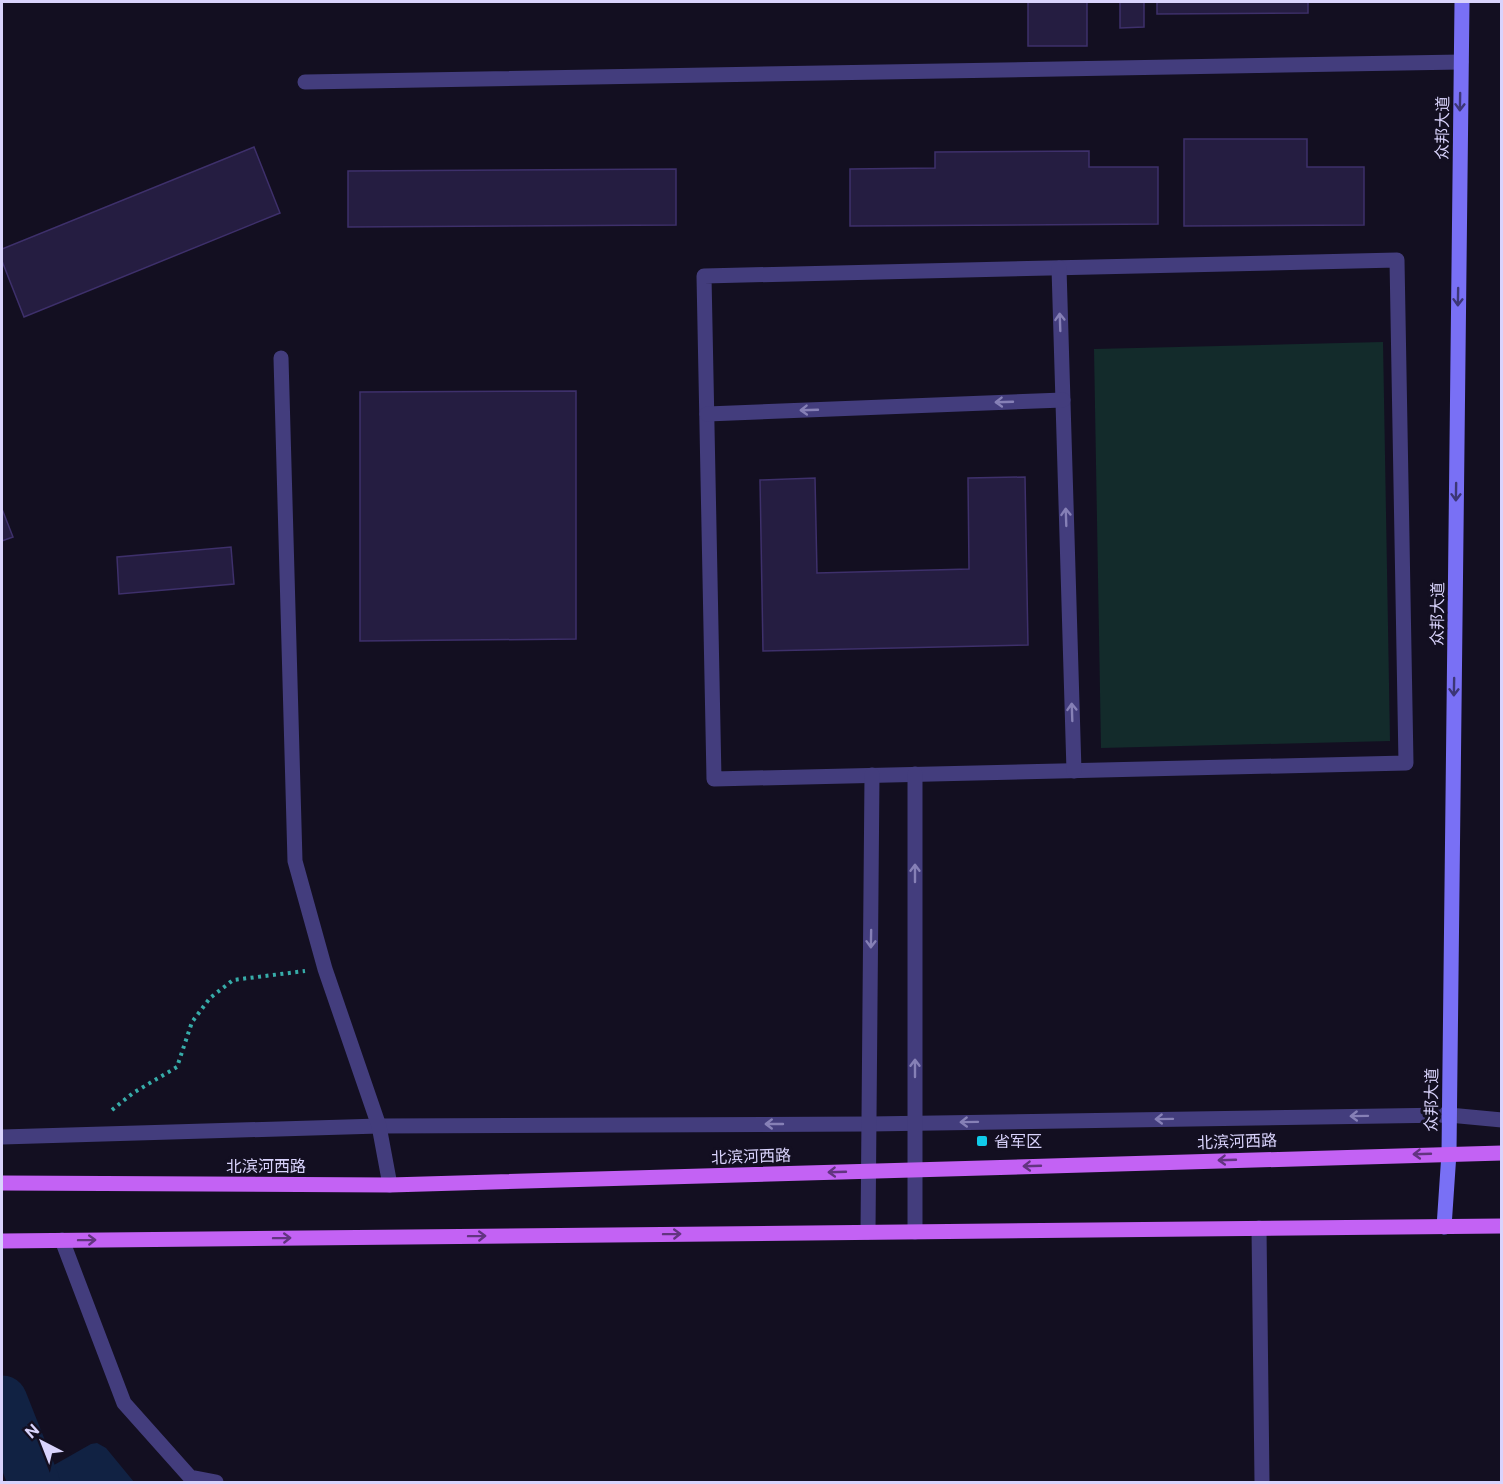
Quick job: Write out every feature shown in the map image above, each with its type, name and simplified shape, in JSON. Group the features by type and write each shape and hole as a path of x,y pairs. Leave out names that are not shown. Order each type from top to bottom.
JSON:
{"main road":[{"name":"众邦大道","path":"1444,1227 1449,1153 1461,2"},
{"name":"北滨河西路","path":"2,1183 390,1185 1502,1153"},
{"path":"4,1241 1502,1226"}],"street":[{"path":"305,82 1461,62"},
{"path":"1397,260 1406,763 714,779 704,276 1059,268 1397,260"},
{"path":"1059,268 1074,771"},
{"path":"281,358 296,861 325,969 379,1126 390,1185"},
{"path":"707,414 1063,400"},
{"path":"915,774 915,1232"},
{"path":"868,1232 872,775"},
{"path":"2,1137 379,1126 869,1124 1449,1115 1502,1120"},
{"path":"1260,1228 1262,1482"},
{"path":"62,1240 124,1403 190,1477 216,1482"}],"path":[{"path":"84,1134 133,1093 177,1067 192,1022 210,998 233,980 325,969"}],"green space":[{"path":"1383,342 1390,741 1101,748 1094,349"}],"water":[{"path":"97,1443 106,1448 134,1482 18,1482 33,1477 91,1444"}],"building":[{"path":"1028,2 1087,2 1087,46 1028,46"},
{"path":"1120,2 1144,2 1144,27 1120,28"},
{"path":"1157,2 1308,2 1308,13 1157,14"},
{"path":"1184,139 1307,139 1307,167 1364,167 1364,225 1184,226"},
{"path":"254,147 280,213 24,317 2,261 2,249"},
{"path":"1089,151 1089,167 1158,167 1158,224 850,226 850,169 935,168 935,152"},
{"path":"676,169 676,225 348,227 348,171"},
{"path":"576,391 576,639 360,641 360,392"},
{"path":"1025,477 1028,645 763,651 760,480 815,478 817,573 969,569 968,478"},
{"path":"2,509 13,537 2,541"},
{"path":"231,547 234,584 119,594 117,557"}],"waterway":[{"path":"2,1401 34,1482"}],"place":[{"name":"省军区","path":"982,1141"}]}
